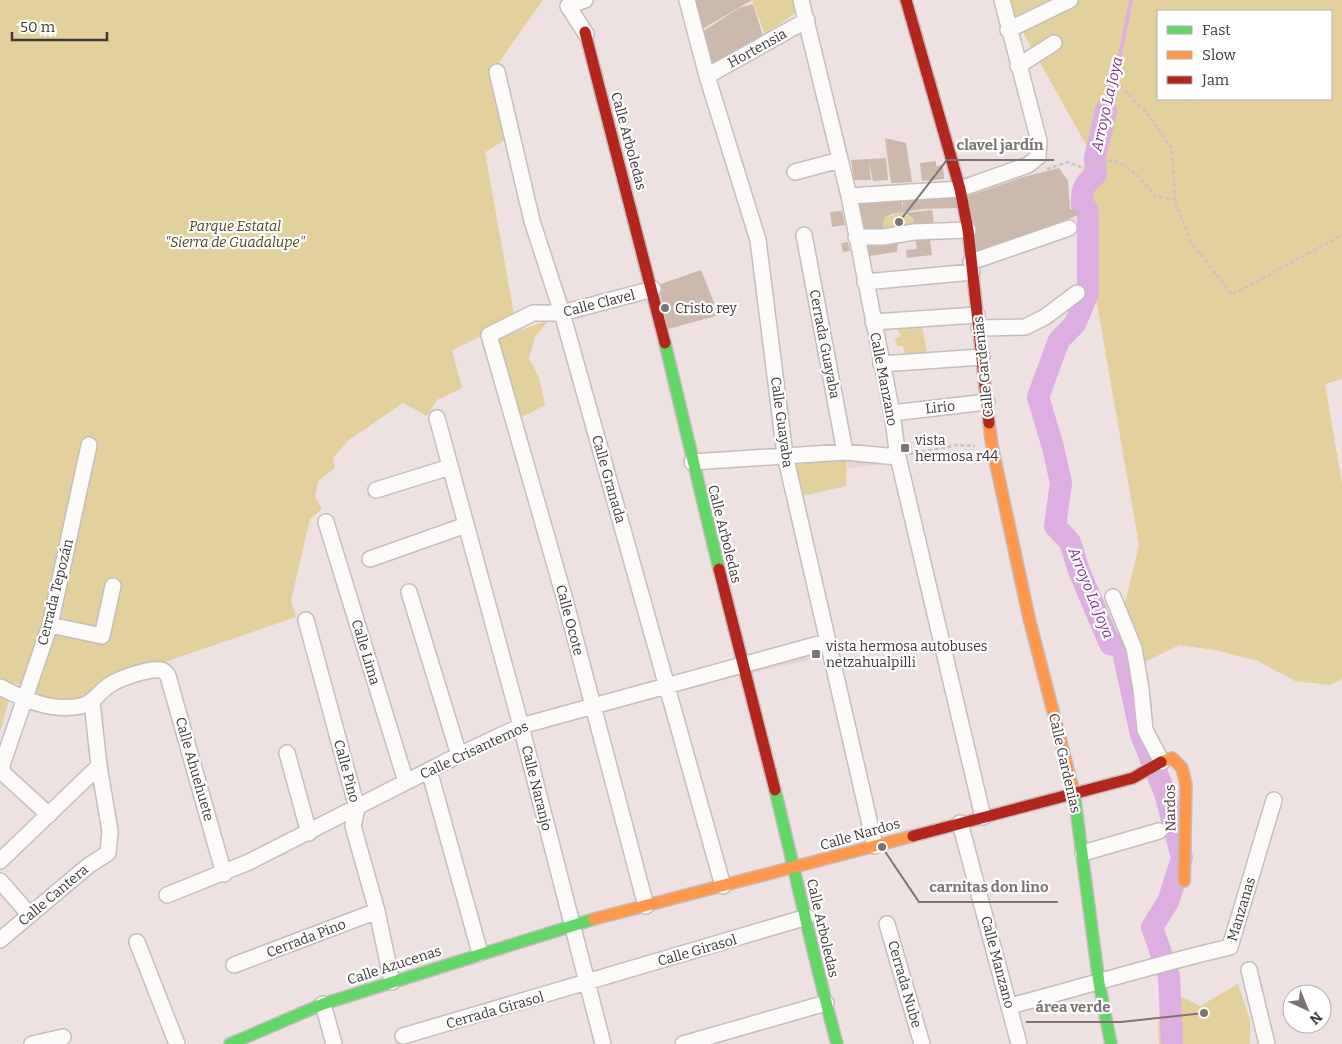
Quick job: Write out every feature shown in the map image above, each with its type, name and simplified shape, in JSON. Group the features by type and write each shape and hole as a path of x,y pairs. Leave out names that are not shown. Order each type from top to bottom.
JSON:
{"street":[{"path":"585,0 568,6 585,33"},
{"name":"Calle Guayaba","path":"687,0 707,76 758,240 785,455 826,642 874,846"},
{"name":"Calle Manzano","path":"801,0 849,196 892,413 898,457 983,817"},
{"name":"Calle Gardenias","path":"906,0 960,189 968,230 992,446 1029,618 1074,792 1099,983 1111,1044"},
{"path":"849,196 960,189 1028,165 1040,164 1039,142 1008,30 1002,0"},
{"path":"1008,30 1070,0"},
{"name":"Hortensia","path":"707,76 807,20"},
{"name":"Calle Arboledas","path":"585,33 653,289 692,462 807,917 814,960 838,1044"},
{"path":"1018,66 1054,43"},
{"name":"Calle Granada","path":"497,72 532,221 562,313 723,886"},
{"path":"795,172 840,160"},
{"path":"865,282 972,267 1069,228"},
{"path":"856,237 883,237 914,232 968,230"},
{"name":"Cerrada Guayaba","path":"804,235 845,452"},
{"name":"Calle Clavel","path":"489,335 533,313 562,313 653,289"},
{"path":"873,322 978,321 1004,326 1025,327 1046,317 1077,293"},
{"name":"Calle Ocote","path":"489,335 593,706 646,906"},
{"path":"881,364 982,357"},
{"name":"Lirio","path":"892,413 987,402"},
{"name":"Calle Naranjo","path":"437,418 521,726 603,1044"},
{"name":"Cerrada Tepozán","path":"49,815 3,773 2,765 23,699 50,625 89,445"},
{"path":"692,462 845,452 898,457"},
{"path":"376,490 450,468"},
{"name":"Calle Lima","path":"326,522 406,782"},
{"path":"370,559 466,525"},
{"path":"50,625 102,636 113,586"},
{"path":"409,592 459,754"},
{"path":"1113,597 1134,648 1141,688 1145,730 1158,764"},
{"name":"Calle Pino","path":"306,620 357,808 353,826 377,911 392,982"},
{"name":"Calle Crisantemos","path":"167,895 224,874 309,833 459,754 521,726 826,642"},
{"name":"Calle Ahuehuete","path":"92,702 109,685 140,673 159,670 165,672 168,676 224,874"},
{"path":"0,687 23,699 60,709 82,706 92,702 99,766 0,861"},
{"path":"287,753 309,833"},
{"name":"Nardos","path":"1158,764 1172,758 1182,768 1186,785 1184,880"},
{"name":"Calle Nardos","path":"572,925 794,868 1074,792 1134,778 1158,764"},
{"name":"Calle Cantera","path":"0,940 88,866 108,853 110,831 99,766"},
{"path":"430,770 480,953"},
{"name":"Manzanas","path":"1099,983 1165,962 1230,947 1274,800"},
{"name":"Calle Manzano","path":"960,823 1019,1044"},
{"path":"1083,853 1159,831"},
{"path":"0,881 29,914"},
{"name":"Cerrada Pino","path":"234,965 377,911"},
{"name":"Calle Girasol","path":"587,982 807,917"},
{"name":"Cerrada Nube","path":"887,924 922,1044"},
{"name":"Calle Azucenas","path":"230,1044 323,1004 572,925"},
{"path":"137,942 177,1044"},
{"path":"1249,970 1267,1044"},
{"name":"Cerrada Girasol","path":"403,1036 587,982"},
{"path":"1010,1006 1099,983"},
{"path":"683,1044 826,1003"},
{"path":"323,1004 334,1044"},
{"path":"32,1044 63,1037"}],"path":[{"path":"1106,87 1121,87 1147,113 1172,149 1175,200 1191,242 1232,295 1342,235"},
{"path":"1040,164 1068,162 1086,169 1110,160 1121,163 1140,178 1154,196 1175,200"},
{"path":"898,457 957,445 992,446"}],"shaded area":[{"path":"848,455 891,464 848,468"},
{"path":"825,645 828,655 748,674 745,666"}],"green space":[{"name":"Parque Estatal \"Sierra de Guadalupe\"","path":"0,0 543,0 495,68 505,140 485,152 515,320 452,350 462,388 437,400 427,416 403,403 349,440 333,458 335,468 318,481 315,497 322,509 310,519 291,601 296,617 107,682 84,704 41,696 14,682 0,732"},
{"path":"752,0 794,0 797,12 765,34"},
{"path":"1005,0 1342,0 1342,379 1325,384 1342,483 1342,679 1330,685 1295,681 1258,661 1215,650 1179,645 1127,671 1115,645 1139,545 1096,298 1097,275 1089,150"},
{"path":"904,212 905,215 914,219 914,228 884,235 884,218"},
{"path":"921,319 928,359 906,361 903,346 897,346 895,339 901,336 896,326"},
{"path":"549,320 535,337 529,359 539,377 545,405 522,417 495,339"},
{"path":"847,454 846,486 802,496 792,459"},
{"path":"1238,984 1250,1020 1250,1044 1159,1044 1158,1023 1166,994 1183,997 1200,1006"}],"building":[{"path":"694,0 752,0 701,30"},
{"path":"753,4 763,36 710,69 702,32 739,8"},
{"path":"885,138 906,143 912,182 891,183"},
{"path":"886,158 888,180 873,181 869,162 871,180 854,180 851,160"},
{"path":"936,161 936,166 943,165 944,179 922,181 920,163"},
{"path":"1059,168 1068,181 1070,209 1077,210 1081,214 977,255 968,196 1023,177"},
{"path":"956,193 957,208 923,209 892,214 884,218 883,236 856,235 852,201 901,195 903,210 903,195"},
{"path":"932,210 935,228 914,229 914,219 905,213"},
{"path":"842,211 845,225 832,227 830,212"},
{"path":"929,235 932,255 907,258 906,250 917,249 915,237"},
{"path":"899,236 897,252 862,257 859,239"},
{"path":"848,242 850,251 843,252 841,243"},
{"name":"Cristo rey","path":"701,270 719,315 668,329 658,285"}],"waterway":[{"name":"Arroyo La Joya","path":"1106,110 1118,66 1131,0"},
{"name":"Arroyo La Joya","path":"1106,110 1095,158 1096,174 1086,184 1082,195 1082,205 1087,209 1088,217 1088,293 1075,324 1059,340 1038,397 1053,447 1061,483 1055,526 1070,542 1079,571 1110,644 1122,647 1141,735 1165,793 1182,858 1168,902 1152,927 1169,976 1172,1044"}],"traffic: fast":[{"path":"665,343 719,569"},
{"path":"775,790 837,1044"},
{"path":"1074,793 1099,983 1111,1044"},
{"path":"230,1044 323,1004 594,919"}],"traffic: slow":[{"path":"989,423 992,446 1029,618 1074,793"},
{"path":"1161,762 1172,758 1182,768 1186,785 1184,881"},
{"path":"594,919 913,836"}],"traffic: jam":[{"path":"906,0 960,189 968,230 989,423"},
{"path":"585,32 665,343"},
{"path":"719,569 775,790"},
{"path":"913,836 1133,778 1161,762"}],"place":[{"name":"clavel jardín","path":"899,222"},
{"name":"Cristo rey","path":"665,308"},
{"name":"vista hermosa r44","path":"905,448"},
{"name":"vista hermosa autobuses netzahualpilli","path":"816,654"},
{"name":"carnitas don lino","path":"882,847"},
{"name":"área verde","path":"1204,1013"}]}
